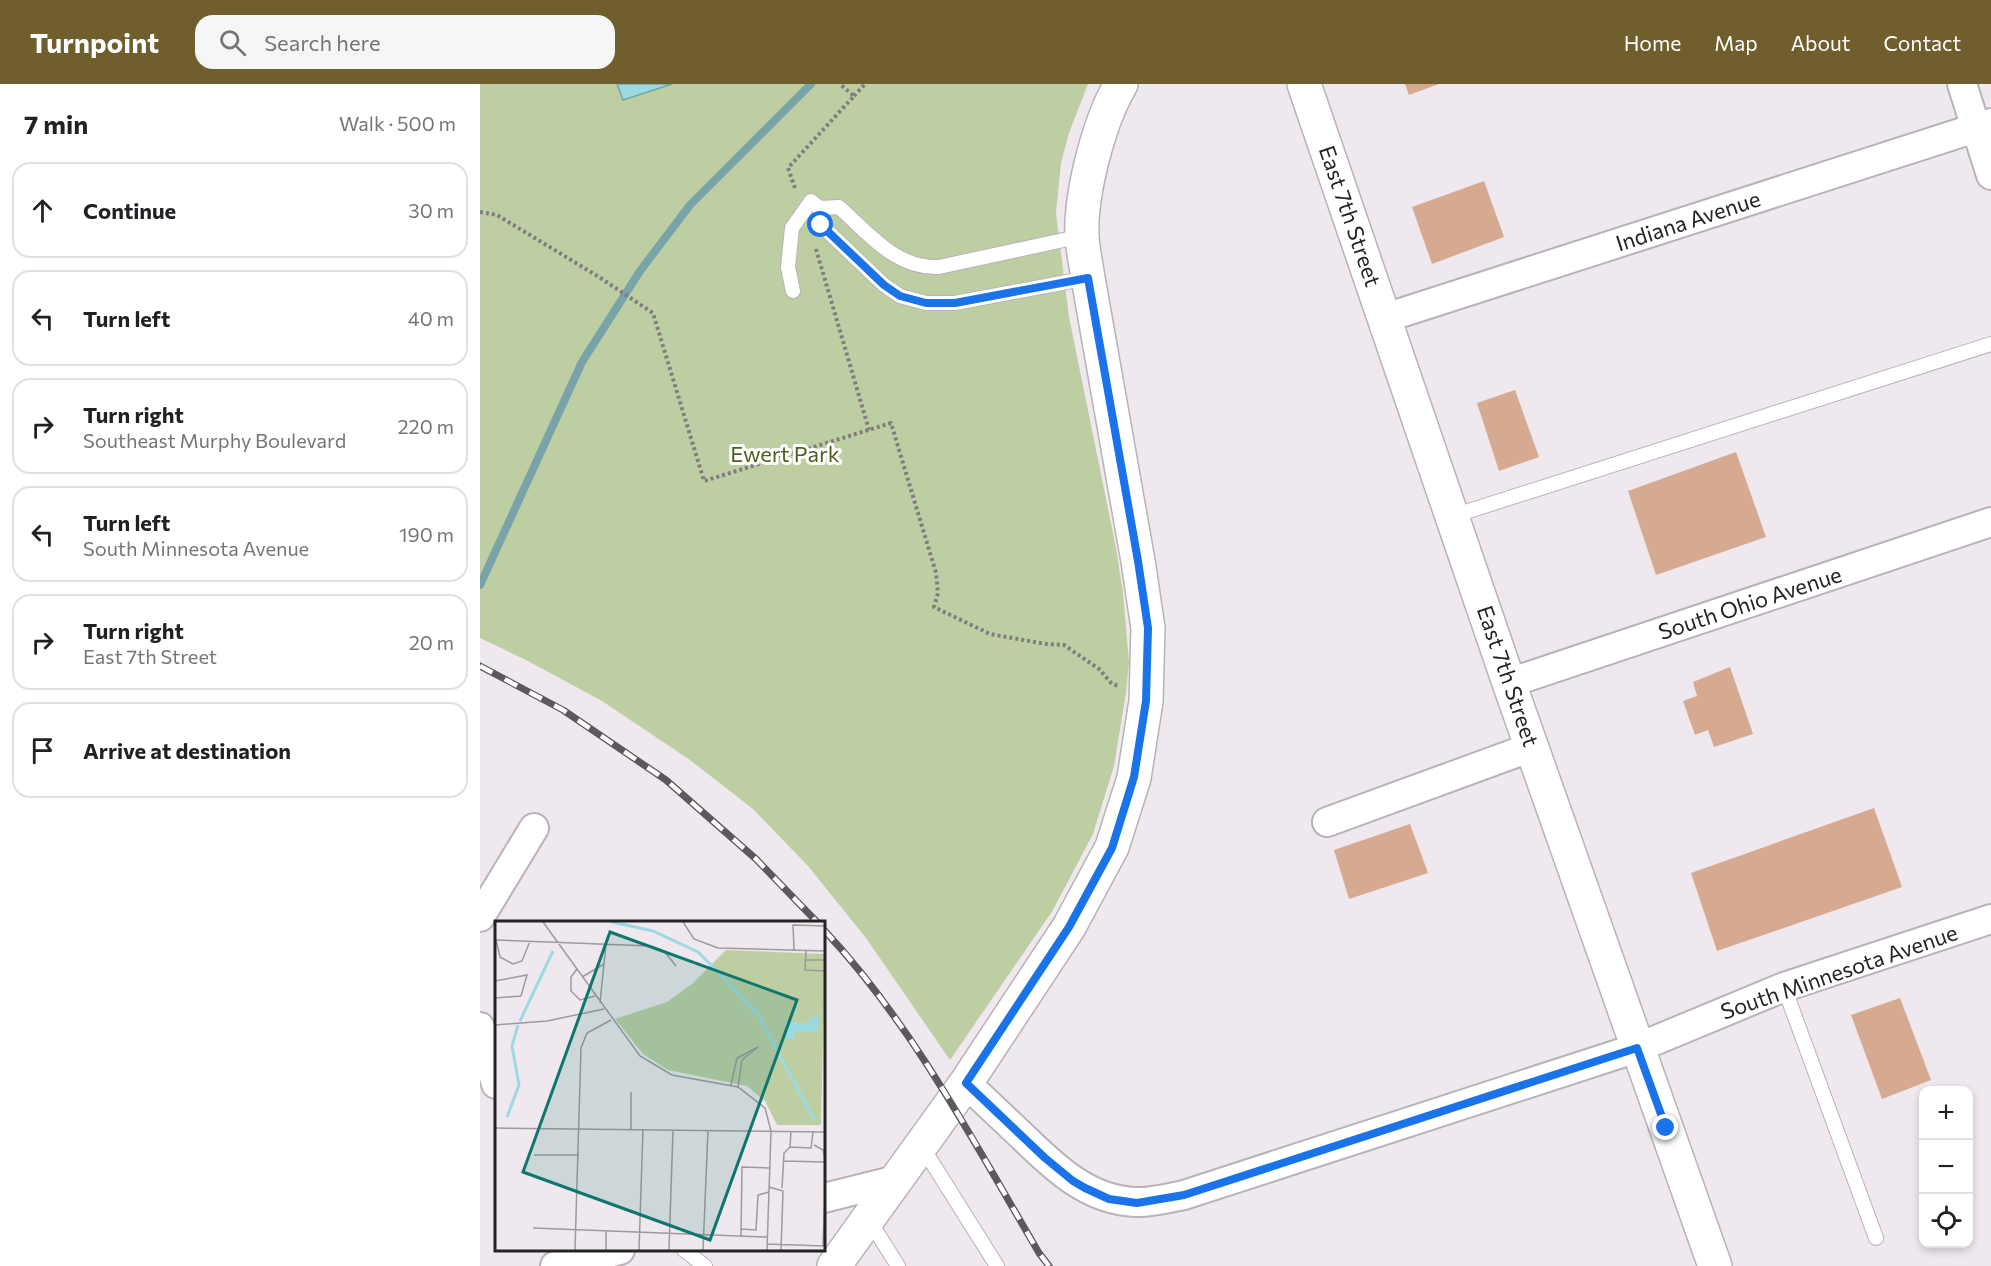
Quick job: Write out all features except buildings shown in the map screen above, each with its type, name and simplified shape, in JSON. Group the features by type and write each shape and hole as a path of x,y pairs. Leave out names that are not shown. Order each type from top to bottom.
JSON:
{"street":[{"path":"834,1266 966,1083 1069,927 1112,848 1134,777 1146,701 1148,628 1082,236 1092,155 1113,98 1121,84"},
{"name":"East 7th Street","path":"1304,84 1509,683 1715,1266"},
{"path":"1962,84 1984,126 1991,175"},
{"name":"Indiana Avenue","path":"1385,318 1984,126"},
{"name":"South Ohio Avenue","path":"1509,683 1991,522"},
{"path":"1327,822 1532,747"},
{"path":"480,917 534,828"},
{"name":"South Minnesota Avenue","path":"966,1083 1045,1158 1073,1181 1109,1199 1137,1203 1184,1195 1637,1048 1784,987 1991,919"},
{"path":"480,1028 495,1080"},
{"path":"825,1198 896,1180"},
{"path":"548,1251 554,1266 616,1251"}],"lane":[{"path":"793,291 788,267 792,228 811,201 820,208 839,207 880,245 908,264 923,268 939,267 1082,236"},
{"path":"820,208 821,225 884,285 900,296 926,303 955,303 1088,278"},
{"path":"862,264 880,245"},
{"path":"1453,516 1991,344"},
{"path":"1784,987 1876,1238"},
{"path":"921,1145 997,1266"},
{"path":"868,1218 898,1266"},
{"path":"685,1251 705,1266"}],"path":[{"path":"840,84 854,96"},
{"path":"798,196 788,168 865,84"},
{"path":"480,212 497,215 599,277 652,313 704,481 891,423 936,573 938,593 934,607 990,634 1064,645 1099,669 1112,684 1120,686"},
{"path":"814,241 869,430"}],"green space":[{"name":"Ewert Park","path":"480,84 1088,84 1069,133 1061,163 1056,213 1069,317 1123,593 1129,662 1126,693 1114,766 1093,834 1053,910 950,1060 866,938 808,866 753,809 690,760 602,701 480,638"}],"water":[{"path":"617,84 672,84 623,100"}],"waterway":[{"path":"480,585 582,362 640,271 690,205 811,84"}],"railway":[{"path":"480,666 563,710 666,780 756,859 816,921"},
{"path":"825,931 856,966 914,1044 1049,1266"}],"route":[{"path":"821,225 884,285 900,296 926,303 955,303 1088,278 1138,561 1148,628 1146,701 1134,777 1112,848 1069,927 966,1083 1059,1171 1073,1181 1109,1199 1137,1203 1184,1195 1637,1048 1666,1128"}]}
